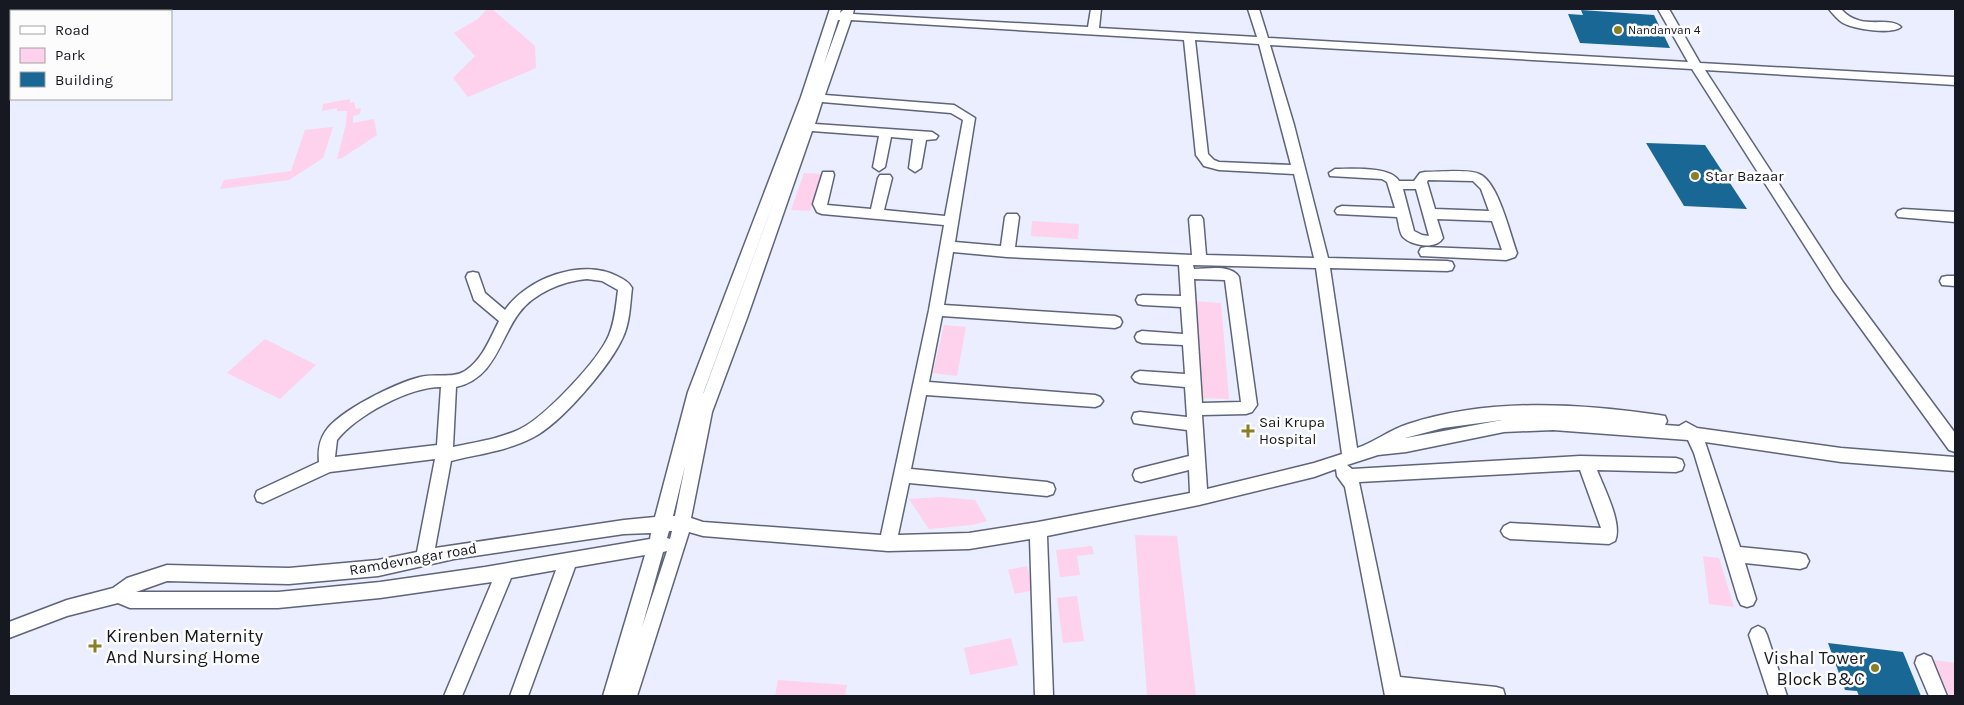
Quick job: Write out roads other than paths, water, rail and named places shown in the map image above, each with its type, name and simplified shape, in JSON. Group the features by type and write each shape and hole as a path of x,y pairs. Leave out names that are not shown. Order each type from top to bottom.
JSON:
{"street":[{"path":"1093,31 1096,9"},
{"path":"1254,9 1299,170 1322,264 1350,456"},
{"path":"1664,9 1696,66 1838,286 1955,444"},
{"path":"1835,9 1841,18 1849,23 1865,26 1895,27"},
{"path":"612,696 657,544 696,392 812,98 841,13 1189,37 1955,81"},
{"path":"1189,37 1202,155 1209,163 1219,166 1299,170"},
{"path":"628,696 678,543 704,412 740,318 807,127 812,98"},
{"path":"812,98 954,109 969,118 936,310 888,543"},
{"path":"807,127 926,135 915,168"},
{"path":"876,214 886,132"},
{"path":"1335,173 1384,175 1392,179 1408,233 1424,246 1506,255 1510,253 1487,188 1482,181 1476,178 1425,176 1420,182 1436,238 1424,246"},
{"path":"828,175 820,204 822,209 951,221"},
{"path":"1395,185 1421,186"},
{"path":"1342,211 1402,213"},
{"path":"1430,214 1497,216"},
{"path":"1904,214 1955,217"},
{"path":"1007,252 1012,217"},
{"path":"1196,219 1188,302 1199,498"},
{"path":"947,246 1191,265 1322,264 1447,266"},
{"path":"1424,246 1430,266"},
{"path":"1140,418 1193,416 1246,408 1249,405 1232,277 1191,265"},
{"path":"263,496 328,465 444,454 507,441 538,427 589,374 616,338 623,310 625,288 616,280 604,275 583,273 568,275 530,293 512,310 496,347 481,366 469,376 449,382 420,383 383,399 351,419 332,433 326,452 328,465"},
{"path":"473,277 478,296 507,320"},
{"path":"1143,300 1188,302"},
{"path":"936,310 1115,322"},
{"path":"1142,337 1190,340"},
{"path":"1140,377 1191,381"},
{"path":"424,558 444,454 449,382"},
{"path":"920,388 1096,401"},
{"name":"Ramdevnagar road","path":"11,632 67,608 118,595 134,584 167,573 289,576 378,568 454,551 624,527 682,523 704,529 888,543 969,542 1199,498 1314,470 1350,456 1378,448 1406,445 1504,426 1553,424 1693,434 1832,454 1955,464"},
{"path":"1693,434 1702,453 1747,599"},
{"path":"1141,475 1196,461"},
{"path":"1331,463 1348,476 1352,487 1393,691 1496,696"},
{"path":"1348,476 1501,466 1586,463 1676,465"},
{"path":"1510,531 1609,536 1608,524 1586,463"},
{"path":"902,475 1047,489"},
{"path":"678,543 704,529"},
{"path":"1038,530 1044,696"},
{"name":"Ramdevnagar road","path":"118,595 130,600 278,600 380,590 504,572 657,544 678,543"},
{"path":"1733,554 1800,561"},
{"path":"519,696 569,560"},
{"path":"453,696 504,572"},
{"path":"1758,635 1778,696"},
{"path":"1924,663 1938,696"}],"place":[{"name":"Nandanvan 4","path":"1618,30"},
{"name":"Star Bazaar","path":"1695,176"},
{"name":"Sai Krupa Hospital","path":"1248,431"},
{"name":"Kirenben Maternity And Nursing Home","path":"95,646"},
{"name":"Vishal Tower Block B&C","path":"1875,668"}]}
